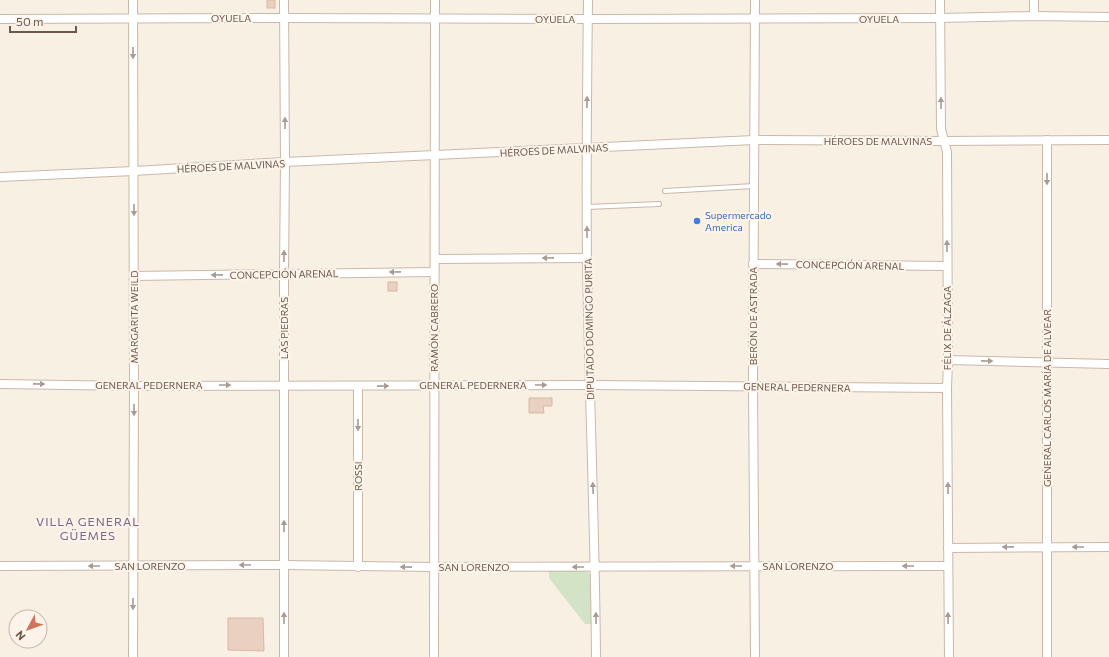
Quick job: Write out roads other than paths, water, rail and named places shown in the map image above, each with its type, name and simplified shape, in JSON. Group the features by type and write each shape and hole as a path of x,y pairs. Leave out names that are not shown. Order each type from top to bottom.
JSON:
{"street":[{"name":"MARGARITA WEILD","path":"133,0 133,657"},
{"name":"LAS PIEDRAS","path":"284,0 284,657"},
{"name":"RAMÓN CABRERO","path":"434,657 435,0"},
{"name":"DIPUTADO DOMINGO PURITA","path":"588,0 587,207 596,657"},
{"name":"BERÓN DE ASTRADA","path":"754,0 753,264 755,657"},
{"name":"FÉLIX DE ÁLZAGA","path":"940,0 941,129 948,152 948,360 946,388 948,657"},
{"path":"1034,0 1034,16"},
{"name":"OYUELA","path":"0,19 434,18 588,20 1034,16 1109,17"},
{"name":"HÉROES DE MALVINAS","path":"0,177 754,140 1109,140"},
{"name":"GENERAL CARLOS MARÍA DE ALVEAR","path":"1046,140 1048,547 1047,657"},
{"path":"435,259 588,258"},
{"name":"CONCEPCIÓN ARENAL","path":"753,264 947,266"},
{"name":"CONCEPCIÓN ARENAL","path":"134,276 434,272"},
{"path":"948,360 1109,364"},
{"name":"GENERAL PEDERNERA","path":"0,384 134,386 590,385 946,388"},
{"name":"ROSSI","path":"358,386 358,567"},
{"path":"948,548 1109,547"},
{"name":"SAN LORENZO","path":"0,566 947,566"}],"lane":[{"path":"665,190 754,186"},
{"path":"587,207 659,204"}],"place":[{"name":"Supermercado America","path":"697,221"}],"district":[{"name":"VILLA GENERAL GÜEMES","path":"88,528"}]}
